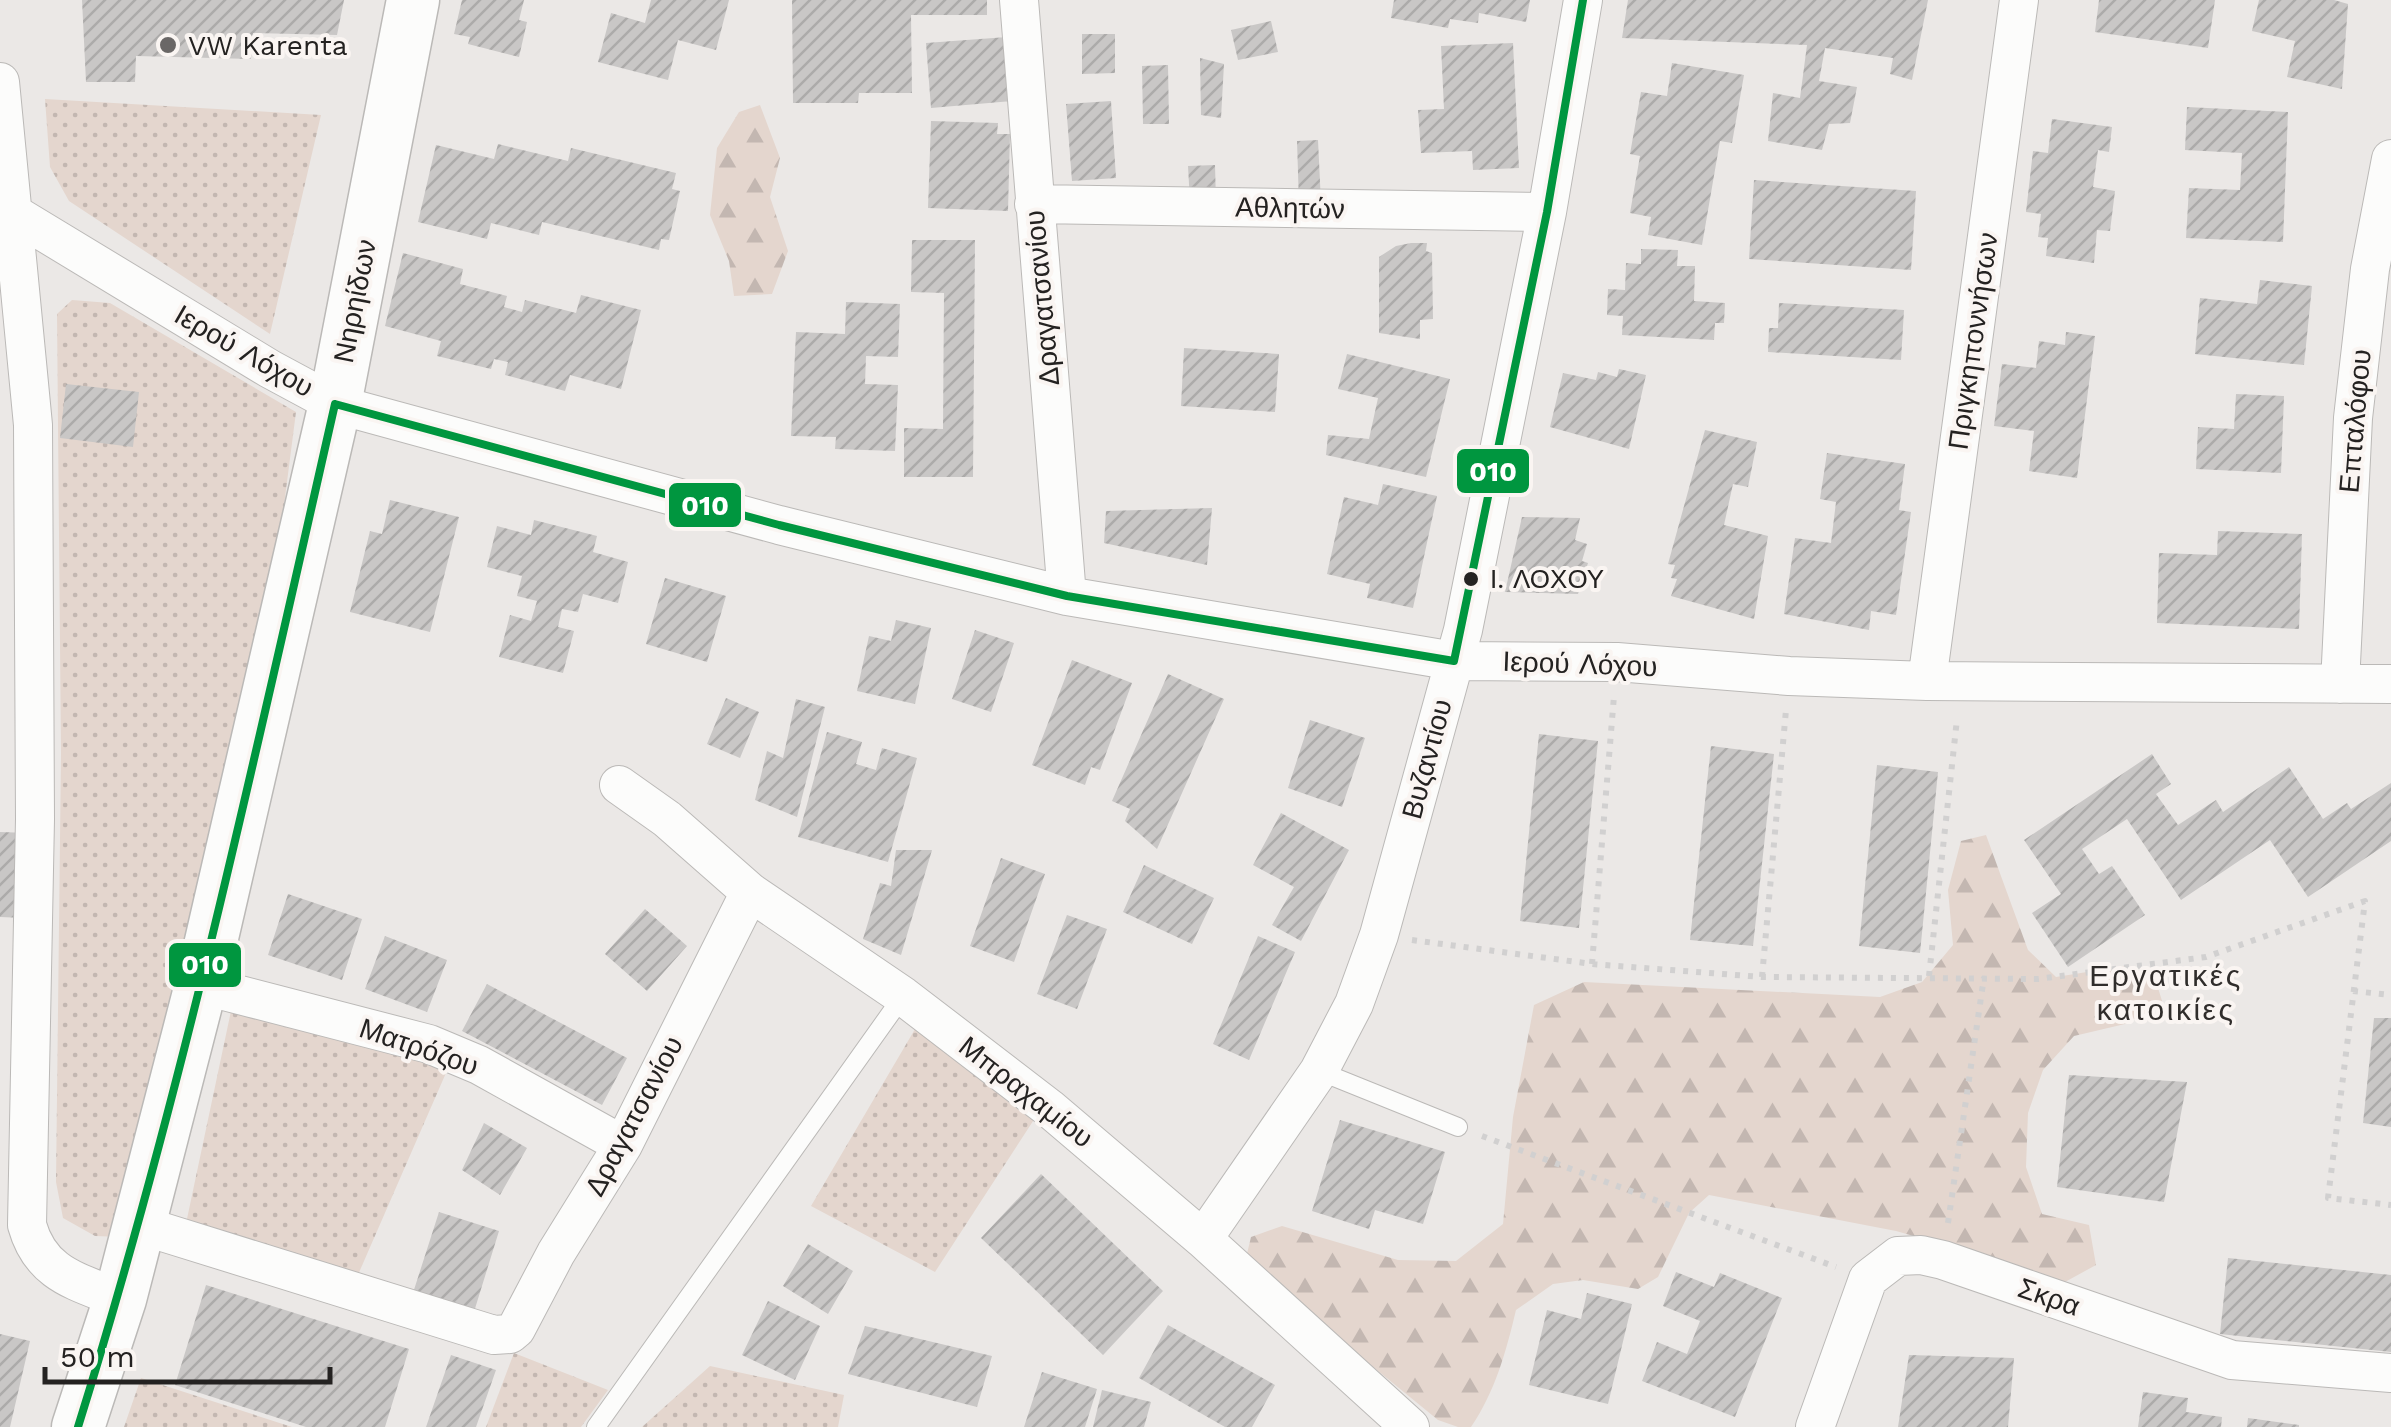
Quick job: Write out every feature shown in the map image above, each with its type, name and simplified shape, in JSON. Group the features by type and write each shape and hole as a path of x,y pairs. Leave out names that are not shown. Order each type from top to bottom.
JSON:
{"street":[{"name":"Νηρηίδων","path":"78,1427 120,1299 201,984 336,404 413,0"},
{"name":"Δραγατσανίου","path":"1019,0 1067,596"},
{"name":"Βυζαντίου","path":"1203,1238 1319,1071 1354,1004 1379,936 1454,661 1547,212 1583,0"},
{"name":"Πριγκηποννήσων","path":"1944,681 2019,0"},
{"path":"0,82 34,426 35,819 27,1225 32,1244 43,1261 57,1272 120,1299"},
{"name":"Επταλόφου","path":"2340,684 2353,418 2370,270 2391,160"},
{"name":"Αθλητών","path":"1034,204 1547,212"},
{"name":"Ιερού Λόχου","path":"11,212 270,369 336,404 780,525 1067,596 1454,661 1617,662 1789,676 1944,681 2391,684"},
{"name":"Μπραχαμίου","path":"619,785 666,819 750,892 903,996 1049,1108 1203,1238 1410,1427"},
{"name":"Δραγατσανίου","path":"140,1225 494,1335 510,1334 624,1145 750,892"},
{"name":"Ματρόζου","path":"201,984 430,1044 480,1065 624,1145"},
{"name":"Σκρα","path":"1868,1279 1898,1256 1920,1255 2232,1360 2391,1373"},
{"path":"1815,1427 1868,1279"}],"lane":[{"path":"596,1427 903,996"},
{"path":"1319,1071 1458,1127"}],"path":[{"path":"1592,964 1617,662"},
{"path":"1762,977 1789,676"},
{"path":"1929,976 1944,681"},
{"path":"1379,936 1592,964 1762,977 2038,979 2206,957 2364,901 2328,1198 2391,1205"},
{"path":"1943,1260 1984,978"},
{"path":"2354,991 2391,995"},
{"path":"1458,1127 1868,1279"}],"green space":[{"path":"45,99 321,115 270,334 69,201 50,167"},
{"path":"760,105 780,158 770,197 788,251 772,294 734,296 729,261 710,215 717,148 739,112"},
{"path":"72,300 110,303 296,412 279,544 122,1237 95,1236 63,1218 56,1182 61,754 57,314"},
{"path":"1986,835 2028,950 2056,977 2124,966 2154,975 2163,1004 2125,1024 2074,1036 2043,1070 2028,1113 2026,1167 2042,1214 2089,1225 2096,1265 2065,1282 1896,1231 1709,1195 1689,1213 1658,1277 1638,1289 1583,1280 1553,1284 1516,1310 1487,1400 1471,1427 1458,1427 1438,1420 1245,1262 1251,1237 1282,1226 1398,1260 1456,1261 1503,1224 1513,1117 1534,1005 1584,982 1880,997 1922,982 1953,945 1948,890 1961,841"},
{"path":"231,1011 449,1066 354,1284 184,1233"},
{"path":"918,1024 1037,1115 935,1272 811,1206"},
{"path":"514,1353 608,1390 581,1427 486,1427"},
{"path":"710,1366 844,1395 838,1427 642,1427"},
{"path":"141,1378 292,1427 124,1427"}],"building":[{"name":"VW Karenta","path":"82,0 344,0 337,35 253,33 251,59 136,56 135,82 86,82"},
{"path":"462,0 524,0 519,20 527,22 519,57 468,44 470,37 454,34"},
{"path":"651,0 729,0 716,50 678,40 668,80 598,62 611,13 645,23"},
{"path":"792,0 987,0 987,15 911,15 912,93 859,93 858,103 793,103"},
{"path":"1394,0 1530,0 1526,22 1479,13 1478,23 1450,19 1448,28 1391,18"},
{"path":"1628,0 1928,0 1912,80 1890,74 1893,58 1825,48 1819,81 1857,87 1850,123 1829,124 1822,150 1768,141 1773,93 1800,98 1807,45 1622,38"},
{"path":"2099,0 2215,0 2208,48 2095,32"},
{"path":"2259,0 2334,0 2348,4 2342,89 2287,77 2295,41 2252,31"},
{"path":"1271,21 1278,52 1238,60 1231,30"},
{"path":"1082,34 1115,34 1115,73 1082,74"},
{"path":"1007,37 1012,101 931,108 926,43"},
{"path":"1513,43 1519,168 1473,170 1472,151 1421,153 1418,110 1444,109 1441,46"},
{"path":"1200,58 1224,64 1221,118 1201,115"},
{"path":"1672,63 1744,75 1732,143 1720,141 1702,245 1648,235 1651,217 1630,213 1640,156 1630,154 1641,92 1667,96"},
{"path":"1168,65 1169,124 1143,124 1142,66"},
{"path":"1111,101 1116,178 1072,181 1066,104"},
{"path":"2187,107 2288,112 2283,242 2186,238 2189,188 2240,190 2242,153 2185,150"},
{"path":"2052,119 2112,127 2109,152 2098,150 2093,187 2115,191 2110,231 2097,230 2094,263 2046,256 2048,238 2038,237 2041,214 2026,212 2033,151 2048,153"},
{"path":"931,121 998,123 997,134 1010,134 1008,211 928,208"},
{"path":"1318,140 1321,203 1299,204 1297,141"},
{"path":"498,144 568,161 571,148 676,173 672,189 680,191 669,240 661,239 659,250 542,222 539,235 491,223 487,239 418,222 436,145 494,159"},
{"path":"1215,165 1216,201 1190,202 1188,166"},
{"path":"1754,180 1916,191 1911,270 1749,259"},
{"path":"912,240 975,240 973,477 904,477 904,428 943,429 944,293 911,292"},
{"path":"1427,243 1426,251 1432,253 1433,319 1420,320 1420,339 1379,333 1379,257 1396,246"},
{"path":"1641,249 1678,250 1677,266 1695,266 1694,301 1725,303 1724,323 1715,323 1714,340 1622,335 1623,316 1607,315 1608,289 1625,290 1626,263 1641,264"},
{"path":"403,253 463,269 460,284 507,296 504,307 522,312 525,300 576,313 581,295 641,310 621,389 570,375 565,391 505,375 508,362 494,359 491,369 437,356 441,341 385,326"},
{"path":"2260,280 2312,286 2304,365 2195,354 2200,298 2257,304"},
{"path":"846,302 900,304 898,357 866,356 865,384 898,385 895,451 835,449 836,437 791,436 796,332 845,334"},
{"path":"1779,303 1904,310 1901,360 1768,352 1769,328 1778,328"},
{"path":"2066,332 2095,336 2077,478 2029,471 2034,431 1994,426 2002,364 2036,368 2039,341 2065,345"},
{"path":"1184,348 1279,354 1275,412 1181,406"},
{"path":"1347,354 1450,379 1426,477 1326,455 1328,435 1369,439 1378,398 1338,389"},
{"path":"1619,369 1646,375 1629,449 1550,427 1563,373 1596,380 1598,372 1617,377"},
{"path":"66,384 139,392 133,447 60,438"},
{"path":"2236,394 2284,396 2281,473 2196,469 2198,427 2234,429"},
{"path":"1705,430 1757,442 1748,487 1733,484 1724,525 1768,536 1754,619 1671,596 1677,579 1671,578 1675,565 1668,564"},
{"path":"1827,453 1905,464 1899,510 1911,512 1896,615 1871,611 1869,630 1784,614 1795,538 1831,543 1836,502 1820,499"},
{"path":"1383,484 1437,496 1413,608 1367,598 1370,584 1327,574 1344,497 1378,505"},
{"path":"390,500 459,517 430,632 350,612 370,531 382,534"},
{"path":"1212,508 1207,565 1104,543 1106,511"},
{"path":"1522,517 1580,518 1575,540 1587,544 1582,561 1588,563 1578,594 1505,592"},
{"path":"534,520 597,536 593,552 628,562 618,603 583,594 578,612 562,609 558,627 574,631 563,673 499,657 510,615 531,621 537,601 517,596 522,576 487,567 497,526 531,535"},
{"path":"2218,531 2302,534 2299,629 2157,623 2159,553 2217,555"},
{"path":"665,578 726,596 707,662 646,644"},
{"path":"896,620 931,628 915,704 857,691 869,636 891,641"},
{"path":"975,630 1014,643 991,712 952,699"},
{"path":"1072,660 1132,683 1100,770 1091,767 1085,785 1032,765"},
{"path":"1168,674 1224,699 1157,849 1125,821 1130,809 1112,801"},
{"path":"726,698 759,712 740,758 707,744"},
{"path":"796,699 825,707 797,817 755,800 767,751 783,758"},
{"path":"1310,720 1365,738 1342,807 1288,788"},
{"path":"827,732 862,742 856,764 876,770 882,748 917,758 888,862 798,837"},
{"path":"1539,734 1598,741 1579,928 1520,921"},
{"path":"1711,746 1774,754 1753,946 1690,940"},
{"path":"2152,754 2171,784 2156,794 2178,825 2216,800 2223,812 2289,767 2323,819 2347,803 2351,809 2391,783 2391,841 2308,897 2270,840 2181,900 2127,819 2082,849 2099,874 2112,866 2145,915 2068,967 2032,913 2061,894 2024,840"},
{"path":"1877,765 1938,772 1920,953 1859,946"},
{"path":"1281,813 1349,850 1301,941 1272,925 1294,887 1253,865"},
{"path":"0,832 29,833 25,918 0,917"},
{"path":"896,850 932,850 901,955 863,939 880,883 891,886"},
{"path":"1001,858 1045,874 1014,962 970,946"},
{"path":"1144,865 1214,898 1192,944 1123,912"},
{"path":"288,894 362,919 342,980 268,955"},
{"path":"645,909 687,946 647,991 605,954"},
{"path":"1067,915 1107,929 1077,1009 1037,994"},
{"path":"385,936 447,960 427,1012 365,989"},
{"path":"1258,936 1295,952 1249,1060 1213,1044"},
{"path":"487,984 627,1058 602,1105 462,1031"},
{"path":"2374,1018 2391,1018 2391,1127 2363,1123"},
{"path":"2069,1075 2187,1082 2164,1202 2057,1187"},
{"path":"1340,1120 1445,1152 1423,1224 1375,1210 1369,1229 1312,1211"},
{"path":"484,1123 527,1148 500,1195 462,1170"},
{"path":"1041,1174 1163,1291 1103,1355 981,1238"},
{"path":"439,1212 499,1231 473,1315 412,1296"},
{"path":"808,1244 853,1271 828,1314 783,1286"},
{"path":"2228,1258 2391,1275 2391,1352 2220,1334"},
{"path":"1676,1272 1714,1287 1720,1273 1782,1298 1735,1417 1642,1381 1657,1342 1687,1354 1700,1321 1663,1306"},
{"path":"206,1285 409,1349 385,1427 306,1427 175,1385"},
{"path":"1587,1293 1632,1304 1608,1404 1529,1385 1547,1310 1581,1319"},
{"path":"768,1301 820,1326 795,1380 742,1355"},
{"path":"1168,1325 1275,1385 1252,1427 1225,1427 1139,1378"},
{"path":"865,1326 992,1356 977,1407 848,1374"},
{"path":"0,1334 30,1341 10,1427 0,1427"},
{"path":"451,1355 496,1370 476,1427 426,1427"},
{"path":"1909,1355 2014,1358 2008,1427 1898,1427"},
{"path":"1042,1372 1097,1389 1085,1427 1024,1427"},
{"path":"1102,1390 1151,1402 1144,1427 1093,1427"},
{"path":"2143,1392 2188,1398 2186,1412 2222,1417 2221,1427 2138,1427"},
{"path":"2248,1418 2299,1425 2299,1427 2247,1427"}],"transit line":[{"name":"010","path":"78,1427 185,1046 335,404 779,525 1067,596 1454,661 1547,212 1583,0"}],"place":[{"name":"VW Karenta","path":"168,45"},
{"name":"Ι. ΛΟΧΟΥ","path":"1471,579"}],"district":[{"name":"Εργατικές κατοικίες","path":"2166,992"}]}
